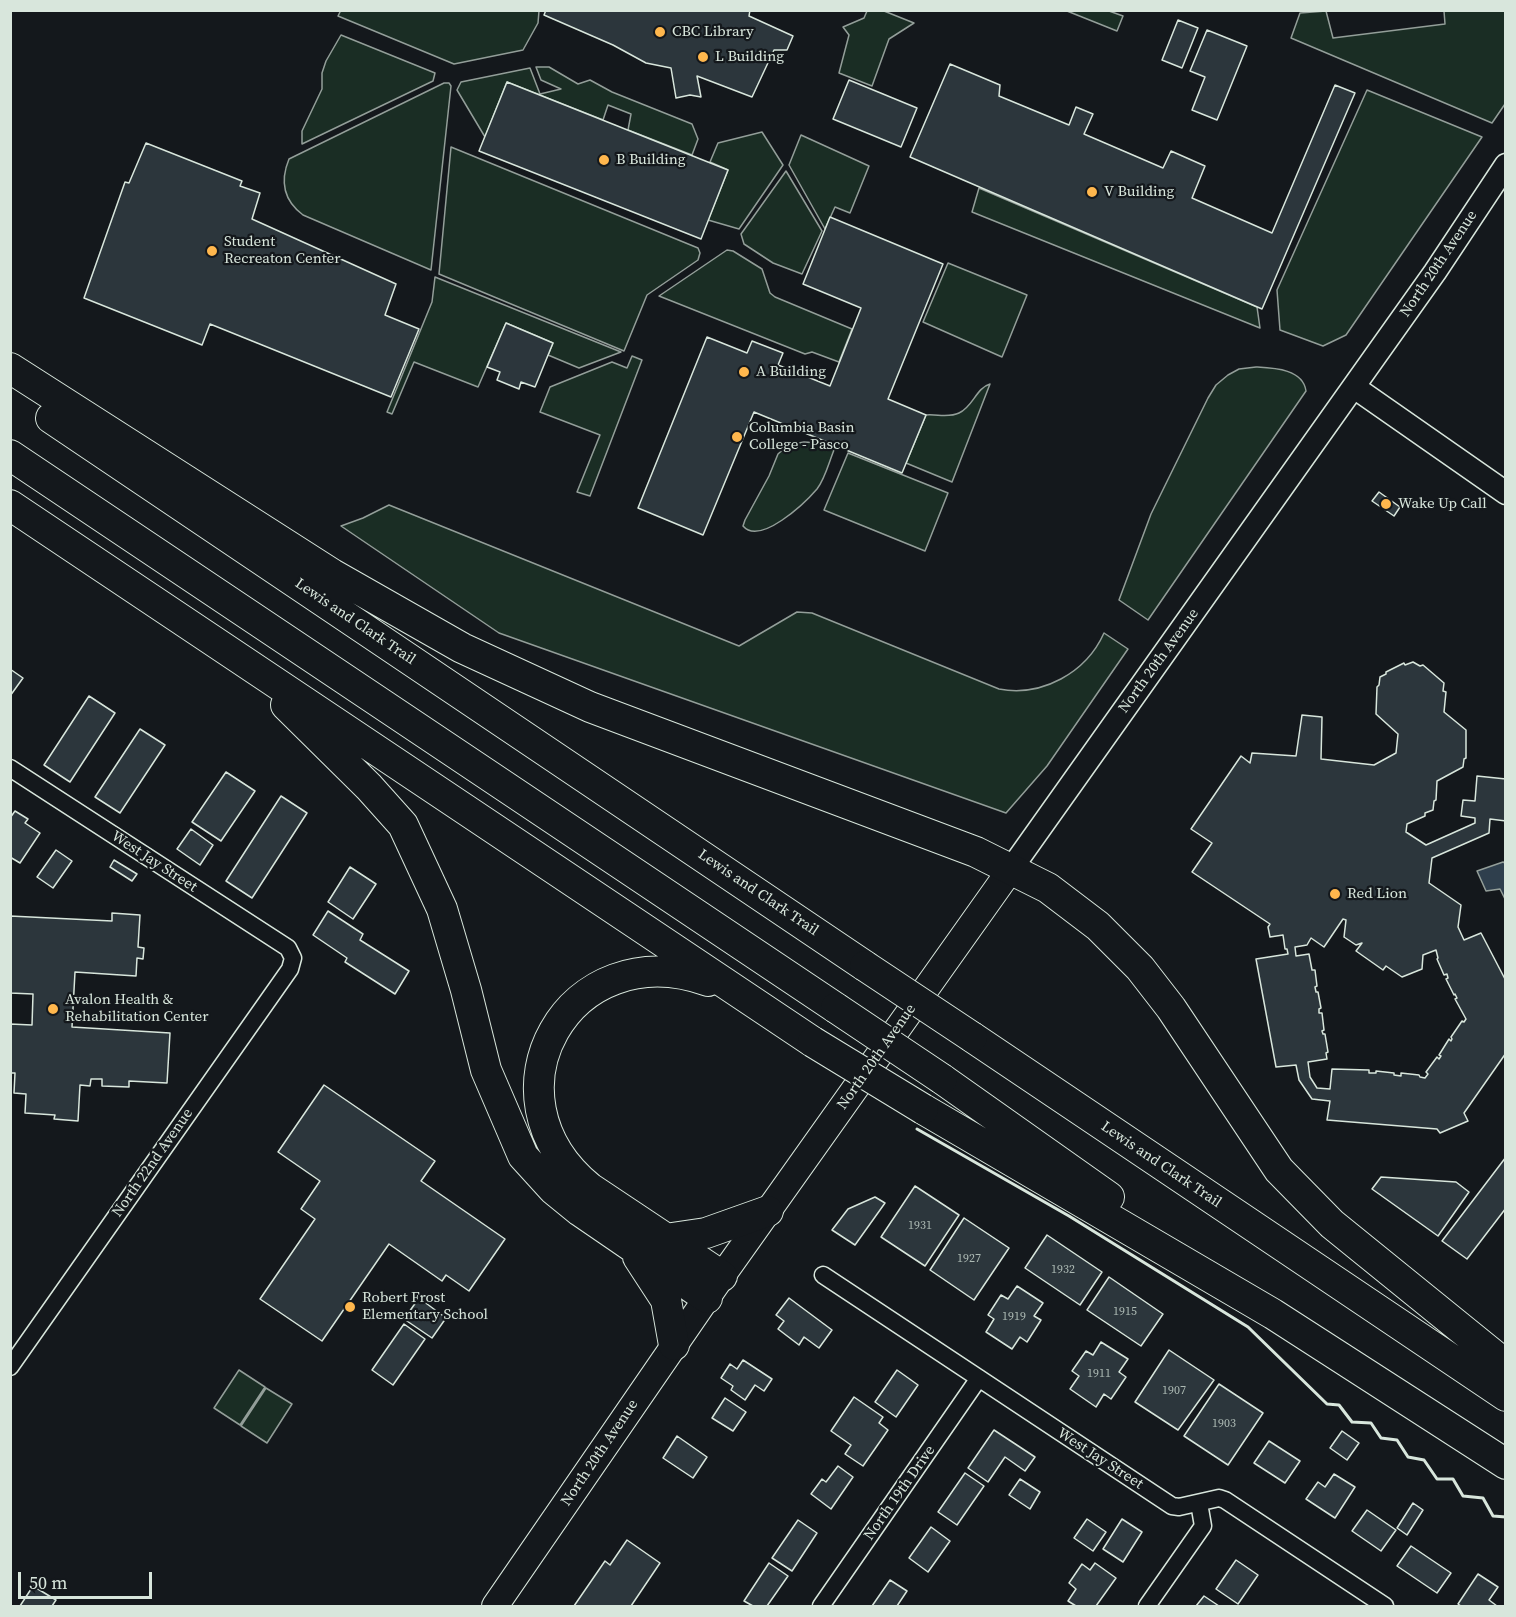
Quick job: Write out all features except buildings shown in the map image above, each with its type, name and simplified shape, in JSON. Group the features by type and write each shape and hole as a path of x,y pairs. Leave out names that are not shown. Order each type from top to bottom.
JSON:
{"highway":[{"path":"10,368 332,574 462,648 590,707 965,848 1048,888 1075,907 1140,968 1188,1032 1279,1170 1305,1198 1332,1224 1506,1365"},
{"name":"Lewis and Clark Trail","path":"10,390 1506,1396"},
{"path":"10,455 942,1079 1273,1314"},
{"path":"10,505 813,1042"},
{"path":"167,609 270,689 369,787 402,825 442,909 486,1070 523,1156 554,1189 580,1211 630,1244 714,1287"},
{"path":"714,1287 666,1239 574,1176 551,1144 544,1126 539,1106 540,1067 554,1030 579,1000 612,979 631,973 670,970 708,981 1273,1314 1506,1464"},
{"path":"666,1239 706,1233 768,1211"},
{"path":"630,1244 666,1300 674,1345"}],"main road":[{"name":"North 20th Avenue","path":"495,1606 714,1287 1354,387 1435,272 1506,165"},
{"path":"1354,387 1506,493"}],"street":[{"name":"West Jay Street","path":"10,768 288,948 293,958"},
{"name":"North 22nd Avenue","path":"10,1367 279,985 290,969 293,958"},
{"name":"West Jay Street","path":"823,1275 1175,1508 1219,1498 1225,1500 1384,1606"},
{"name":"North 19th Drive","path":"821,1606 979,1378"},
{"path":"1147,1606 1203,1526 1199,1503"}],"green space":[{"path":"341,10 539,11 538,23 523,50 454,64 338,16"},
{"path":"867,11 884,11 914,23 889,39 872,86 839,73 849,35 843,27 864,18"},
{"path":"1067,11 1109,11 1123,16 1117,31"},
{"path":"1326,11 1333,38 1445,24 1444,11 1505,11 1505,104 1492,123 1291,38 1300,13"},
{"path":"341,35 435,73 433,81 302,144 302,131 322,89 322,73 326,61"},
{"path":"536,67 549,67 578,84 590,80 612,92 692,124 698,139 692,155 628,130 631,114 608,105 603,120 507,82 485,137 457,90 461,82 530,68 540,94 561,89 541,80"},
{"path":"444,83 449,83 451,86 431,270 303,215 291,203 284,182 289,159"},
{"path":"1367,90 1482,137 1346,335 1323,346 1280,330 1277,290"},
{"path":"762,132 783,165 739,229 708,220 728,170 710,162 718,143"},
{"path":"801,135 869,166 850,213 835,207 825,229 789,165"},
{"path":"451,147 698,248 700,253 698,260 647,295 624,351 439,274"},
{"path":"786,171 822,231 802,274 773,263 744,244 741,234"},
{"path":"979,188 1257,307 1260,328 972,212"},
{"path":"727,250 733,251 762,269 770,293 775,297 852,329 839,362 812,352 805,354 659,296"},
{"path":"948,263 1027,295 1002,357 923,322"},
{"path":"435,277 621,352 579,368 548,355 553,343 506,323 478,387 414,362 392,414 387,412 432,302"},
{"path":"632,356 642,360 590,496 577,492 600,435 540,412 550,387 612,362 627,368"},
{"path":"1256,367 1279,369 1294,374 1304,384 1306,391 1148,620 1119,600 1151,514 1216,385 1239,369"},
{"path":"990,384 952,482 906,463 926,415 947,416 959,413 968,406 981,389"},
{"path":"804,442 820,443 834,450 820,485 803,504 771,527 751,531 743,526 778,454 788,445"},
{"path":"848,453 948,493 925,551 824,510"},
{"path":"389,505 739,646 797,612 812,613 999,689 1015,691 1031,689 1061,679 1086,660 1104,633 1128,649 1047,766 1006,813 499,633 341,526"},
{"path":"239,1370 265,1387 240,1425 214,1408"},
{"path":"266,1388 292,1404 267,1443 241,1426"}],"water":[{"path":"1505,863 1505,899 1500,889 1486,891 1477,871"}],"wall":[{"path":"917,1129 1069,1216 1248,1327 1327,1404 1339,1405 1352,1422 1371,1423 1381,1438 1397,1440 1408,1457 1424,1460 1437,1479 1453,1479 1463,1496 1483,1498 1493,1516 1506,1517"}],"place":[{"name":"CBC Library","path":"660,32"},
{"name":"L Building","path":"703,57"},
{"name":"B Building","path":"604,160"},
{"name":"V Building","path":"1092,192"},
{"name":"Student Recreaton Center","path":"212,251"},
{"name":"A Building","path":"744,372"},
{"name":"Columbia Basin College - Pasco","path":"737,437"},
{"name":"Wake Up Call","path":"1386,504"},
{"name":"Red Lion","path":"1335,894"},
{"name":"Avalon Health & Rehabilitation Center","path":"53,1009"},
{"name":"Robert Frost Elementary School","path":"350,1307"}]}
